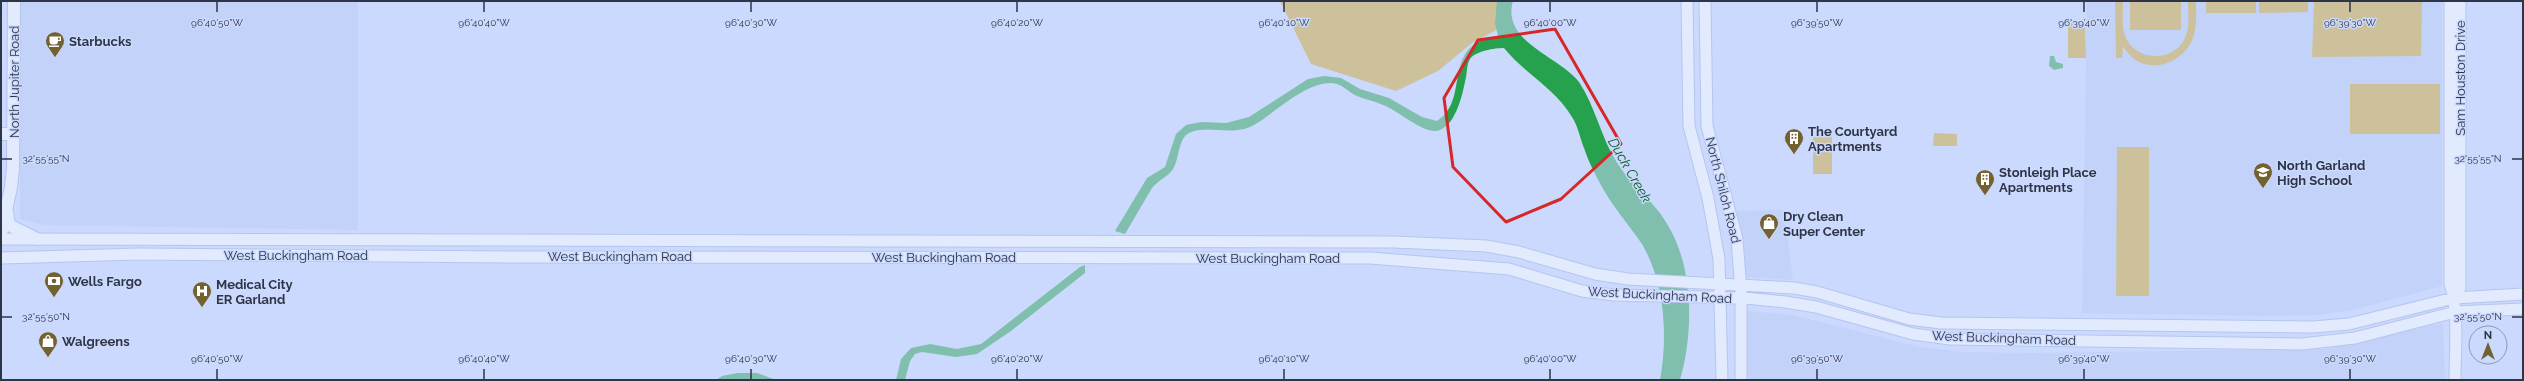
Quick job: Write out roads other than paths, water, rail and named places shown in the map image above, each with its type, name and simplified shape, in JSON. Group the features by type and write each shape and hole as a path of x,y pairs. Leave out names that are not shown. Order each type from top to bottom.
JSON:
{"main road":[{"name":"North Jupiter Road","path":"1,234 12,182 14,1"},
{"name":"North Shiloh Road","path":"1687,1 1689,126 1717,242 1720,284 1722,380"},
{"name":"North Shiloh Road","path":"1705,1 1707,126 1737,239 1741,284 1741,380"},
{"name":"Sam Houston Drive","path":"2450,1 2455,106 2460,288 2454,298 2454,380"},
{"name":"Sam Houston Drive","path":"2455,106 2460,1"},
{"path":"1,134 13,134"},
{"path":"7,210 9,225 37,239"},
{"name":"West Buckingham Road","path":"1,238 1018,243 1394,242 1486,246 1519,252 1595,274 1646,280 1741,284 1810,291 1909,318 1940,323 2011,325 2276,328 2333,326 2365,321 2454,298 2523,294"},
{"path":"358,240 358,256"},
{"path":"439,241 439,256"},
{"path":"1018,243 1024,257"},
{"name":"West Buckingham Road","path":"1,258 138,254 358,256 1370,258 1509,268 1582,291 1741,298 1798,304 1933,337 2011,340 2277,344 2327,342 2366,336 2455,312 2523,309"},
{"path":"1854,318 1859,304"},
{"path":"2365,321 2366,336"},
{"path":"2011,325 2011,340"},
{"path":"2276,328 2277,344"}],"place":[{"name":"Starbucks","path":"55,58"},
{"name":"The Courtyard Apartments","path":"1794,155"},
{"name":"North Garland High School","path":"2263,189"},
{"name":"Stonleigh Place Apartments","path":"1985,196"},
{"name":"Dry Clean Super Center","path":"1769,240"},
{"name":"Wells Fargo","path":"54,298"},
{"name":"Medical City ER Garland","path":"202,308"},
{"name":"Walgreens","path":"48,358"}],"water label":[{"name":"Duck Creek","path":"1630,170"}]}
